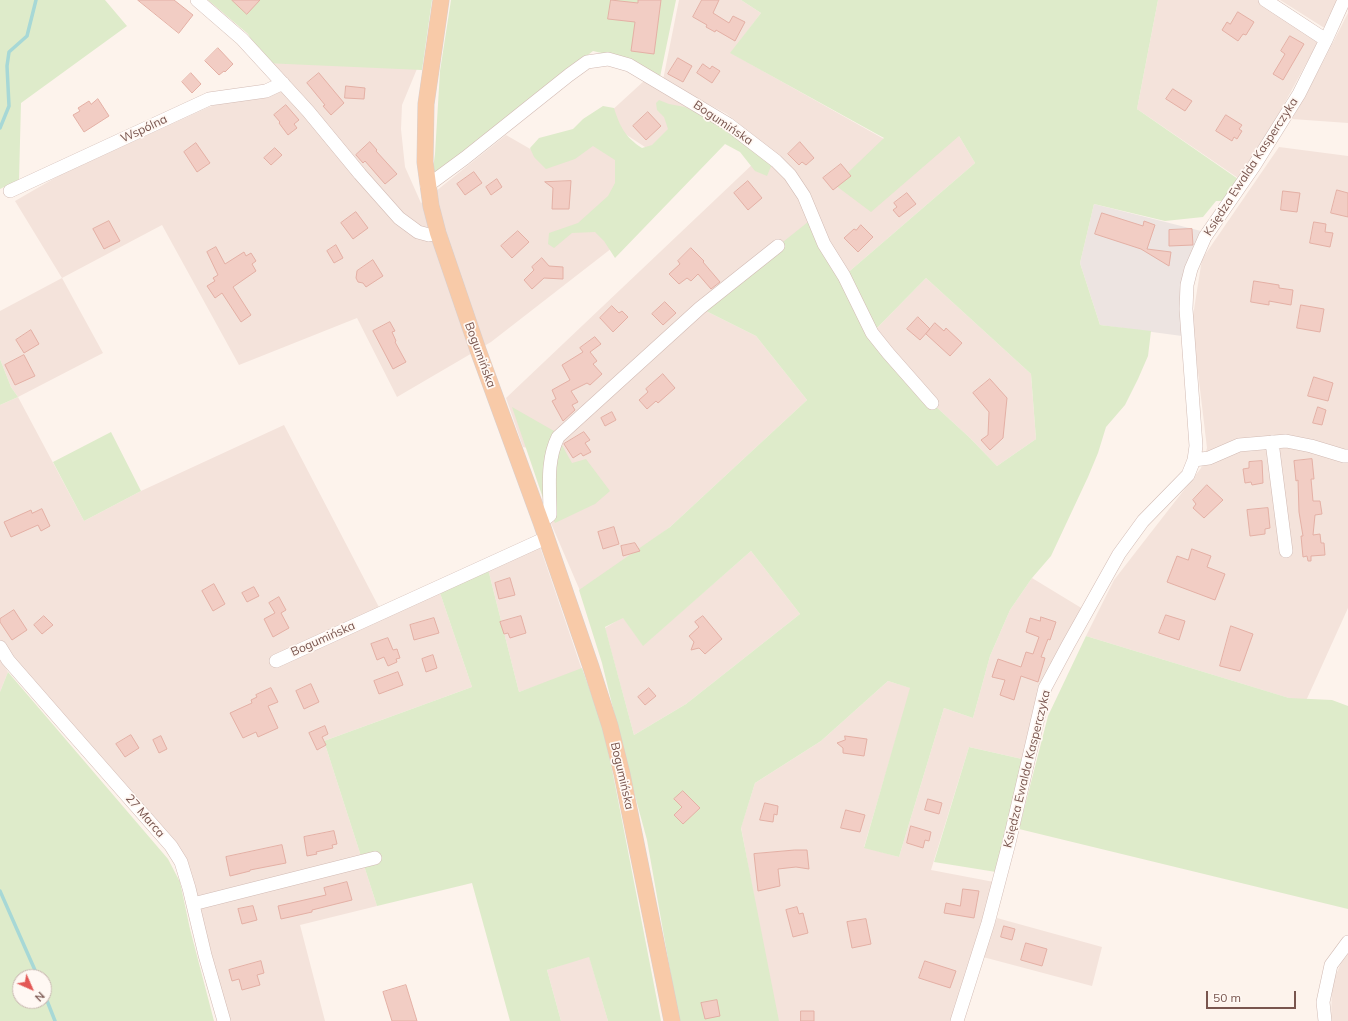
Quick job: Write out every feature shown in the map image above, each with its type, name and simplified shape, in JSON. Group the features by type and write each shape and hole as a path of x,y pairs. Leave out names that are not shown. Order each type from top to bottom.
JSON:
{"main road":[{"name":"Bogumińska","path":"440,0 426,104 425,162 427,186 438,234 478,350 541,522 610,726 622,774 672,1021"}],"street":[{"path":"197,0 242,39 308,111 360,174 399,218 418,232 429,235 438,234"},
{"path":"1265,0 1326,40"},
{"name":"Księdza Ewalda Kasperczyka","path":"957,1021 988,923 1009,843 1045,688 1119,554 1143,521 1188,474 1194,460 1196,446 1186,309 1187,285 1192,269 1205,237 1247,177 1291,107 1326,40 1344,0"},
{"name":"Bogumińska","path":"427,186 465,158 568,75 587,62 608,59 629,65 728,124 776,161 790,175 804,196 824,244 844,276 872,333 932,403"},
{"name":"Wspólna","path":"10,191 209,99 266,91 283,84"},
{"path":"541,522 550,514 549,468 553,447 558,437 700,308 778,246"},
{"path":"1194,460 1209,458 1239,445 1286,441 1348,456"},
{"path":"1272,442 1286,551"},
{"name":"Bogumińska","path":"276,661 546,538"},
{"name":"27 Marca","path":"0,647 8,660 171,846 181,862 224,1021"},
{"path":"193,904 375,858"},
{"path":"1325,1021 1323,1002 1331,965 1348,942"}],"shaded area":[{"path":"679,0 741,0 761,13 731,53 884,139 959,136 975,163 844,276 700,308 756,336 807,400 670,527 581,593 550,521 533,449 523,447 506,398 756,161 685,113 651,151 604,120 624,166 612,248 491,342 397,397 357,318 239,365 162,225 62,278 15,201 60,175 209,107 263,91 282,83 264,63 419,64 402,105 401,129 405,167 421,203 506,135 539,154 609,113 645,80 720,129 772,150 727,114 663,80"},
{"path":"1158,0 1261,0 1319,40 1276,119 1238,178 1137,109"},
{"path":"1280,0 1339,0 1326,29"},
{"path":"1348,13 1348,123 1292,119 1321,66"},
{"path":"1279,147 1348,156 1348,608 1305,703 1086,636 1114,580 1201,468 1207,448 1192,322 1202,259"},
{"path":"1094,204 1205,232 1182,336 1100,325 1080,263"},
{"path":"62,278 103,353 18,397 11,387 0,359 0,311"},
{"path":"926,278 1031,374 1036,439 997,466 970,438 932,403 872,333"},
{"path":"18,397 84,521 141,491 284,425 382,613 438,587 472,687 324,741 377,906 300,925 325,1021 226,1021 181,862 0,647 0,405"},
{"path":"539,544 582,670 519,692 487,565"},
{"path":"751,551 800,614 686,704 634,735 605,628 623,617 643,645"},
{"path":"1032,578 1083,609 1022,759 969,747 931,870 994,882 952,1021 777,1021 741,827 755,783 821,741 888,681 911,688 864,847 899,857 944,708 973,718 990,656 1010,610"},
{"path":"0,659 8,672 0,692"},
{"path":"997,918 1102,947 1092,986 983,957"},
{"path":"1348,951 1348,1021 1331,1021 1332,984 1344,956"},
{"path":"589,956 608,1021 561,1021 547,970"}],"green space":[{"path":"0,0 105,0 127,26 21,103 19,180 0,189"},
{"path":"208,0 432,0 422,70 264,63 248,34"},
{"path":"451,0 676,0 660,77 627,59 593,51 432,176 435,154 440,71"},
{"path":"741,0 1158,0 1137,109 1238,179 1224,201 1216,201 1203,217 1165,221 1094,204 1080,263 1100,325 1151,331 1148,356 1125,405 1106,427 1098,453 1088,477 1051,556 1032,578 1010,610 990,656 973,718 944,708 899,857 864,848 910,688 888,681 821,741 755,783 741,828 779,1021 679,1021 647,840 602,663 579,590 670,527 807,400 756,336 700,308 813,218 844,276 975,163 959,136 871,212 835,185 884,138 730,53 761,13","holes":["926,278 1031,374 1036,439 997,466 970,438 932,403 872,333","751,551 800,614 686,704 634,735 605,627 623,618 643,646"]},
{"path":"659,100 669,104 685,107 716,122 772,164 767,176 755,171 740,152 725,144 615,258 604,241 595,232 572,233 554,248 548,244 549,233 578,223 608,196 615,183 615,160 593,146 575,159 546,169 534,157 530,148 539,138 573,129 583,119 603,106 614,108 627,136 636,144 642,148 652,145 668,129 664,117 657,110 656,103"},
{"path":"0,359 11,387 18,397 0,405"},
{"path":"512,407 554,431 572,463 586,459 610,491 595,504 555,523 545,504"},
{"path":"111,432 141,491 84,521 53,462"},
{"path":"487,565 519,692 582,668 602,724 661,1021 608,1021 589,957 547,970 561,1021 510,1021 472,883 377,906 324,741 472,687 438,587"},
{"path":"1086,636 1289,698 1332,700 1348,706 1348,909 1019,829 1048,716"},
{"path":"8,672 168,859 180,882 190,929 214,1021 0,1021 0,692"},
{"path":"969,747 1022,759 996,872 934,862"}],"building":[{"path":"138,0 174,0 193,15 179,33"},
{"path":"232,0 260,0 247,14"},
{"path":"611,0 638,3 638,0 661,0 654,54 631,51 635,22 608,19"},
{"path":"702,0 719,0 713,13 729,23 733,16 745,22 735,41 716,30 715,32 706,27 707,25 693,17"},
{"path":"1238,12 1254,22 1246,35 1243,34 1238,41 1222,30 1227,22 1230,24"},
{"path":"1290,36 1304,44 1283,80 1273,74 1285,54 1281,51"},
{"path":"218,48 233,64 225,72 224,71 219,75 205,61"},
{"path":"678,58 692,66 683,82 668,74"},
{"path":"703,64 710,69 712,66 720,71 712,83 697,73"},
{"path":"191,73 201,84 192,93 182,82"},
{"path":"319,73 344,103 331,115 307,83"},
{"path":"346,86 365,88 364,99 345,98"},
{"path":"1173,89 1192,101 1185,111 1166,99"},
{"path":"98,99 109,116 84,132 73,115 80,111 78,108 89,101 91,104"},
{"path":"286,105 299,120 294,124 297,128 288,135 274,115"},
{"path":"648,112 661,126 646,140 633,126"},
{"path":"1226,115 1242,125 1239,129 1242,131 1237,139 1234,137 1232,141 1216,131"},
{"path":"370,142 377,150 376,151 397,174 385,184 365,161 363,163 356,155"},
{"path":"800,142 814,158 806,165 802,162 799,165 788,154"},
{"path":"196,143 210,163 197,172 184,152"},
{"path":"275,148 282,155 271,165 264,158"},
{"path":"841,164 851,176 833,190 823,178"},
{"path":"474,172 482,183 465,195 457,184"},
{"path":"497,179 502,187 491,195 486,187"},
{"path":"571,181 569,209 552,209 553,188 545,182"},
{"path":"748,181 762,198 748,210 734,193"},
{"path":"1337,190 1348,193 1348,217 1331,213"},
{"path":"1283,191 1300,193 1297,212 1281,210"},
{"path":"907,193 916,204 899,217 893,210 897,207 894,203"},
{"path":"356,212 368,228 353,239 341,223"},
{"path":"1102,213 1143,226 1144,221 1155,225 1147,249 1171,252 1169,266 1141,249 1095,234"},
{"path":"109,221 120,241 104,249 93,229"},
{"path":"1314,222 1326,224 1325,232 1333,233 1330,247 1310,243"},
{"path":"861,225 873,237 858,252 844,238"},
{"path":"1192,229 1193,245 1169,246 1169,230"},
{"path":"518,231 529,242 512,258 501,246"},
{"path":"336,245 343,258 334,263 327,251"},
{"path":"216,247 225,264 244,252 246,256 251,253 256,261 252,264 256,271 233,287 251,315 241,322 222,293 215,298 207,286 215,281 213,278 218,275 207,252"},
{"path":"691,248 704,261 703,262 720,282 711,289 698,274 691,281 687,278 679,284 669,274 680,264 678,261"},
{"path":"542,258 549,266 563,267 563,279 544,278 532,289 524,280 534,270 532,267"},
{"path":"373,260 383,276 366,287 363,283 358,282 356,278 357,271"},
{"path":"1254,281 1279,285 1279,288 1293,290 1291,305 1269,301 1269,305 1251,302"},
{"path":"665,302 676,313 663,325 652,314"},
{"path":"1301,305 1324,309 1320,332 1297,328"},
{"path":"612,306 619,313 622,311 628,317 613,332 600,318"},
{"path":"918,317 930,329 920,340 907,329"},
{"path":"390,322 395,331 392,332 396,341 395,342 406,362 393,369 373,331"},
{"path":"935,323 944,331 946,328 962,343 950,356 926,334"},
{"path":"31,330 39,344 24,353 16,340"},
{"path":"595,337 601,344 590,352 597,361 593,364 602,374 590,385 587,383 571,391 578,402 572,405 575,410 563,421 552,401 556,399 552,390 570,380 562,365 583,352 580,348"},
{"path":"24,355 35,376 15,385 5,365"},
{"path":"663,374 675,388 658,403 656,401 647,409 639,400 648,392 646,389"},
{"path":"1314,377 1333,383 1328,401 1308,396"},
{"path":"990,379 1007,398 1003,438 990,450 981,440 988,435 989,412 973,393"},
{"path":"1318,407 1326,410 1322,425 1313,423"},
{"path":"612,412 616,420 605,426 601,418"},
{"path":"584,432 590,440 585,443 591,452 583,456 581,453 573,458 564,444"},
{"path":"1312,459 1314,479 1311,479 1313,501 1320,501 1322,514 1315,515 1313,535 1320,534 1321,543 1324,543 1325,555 1311,556 1311,561 1308,561 1307,556 1303,557 1301,536 1303,536 1299,512 1298,480 1296,481 1294,461"},
{"path":"1262,461 1263,483 1252,485 1251,482 1245,483 1243,469 1249,468 1249,462"},
{"path":"1207,485 1223,500 1204,518 1193,508 1196,504 1193,500"},
{"path":"1268,508 1270,528 1265,529 1265,534 1250,536 1247,510"},
{"path":"42,509 50,526 41,531 38,525 11,537 4,522 31,510 32,513"},
{"path":"614,527 619,544 603,549 598,532"},
{"path":"635,543 640,551 623,556 621,546"},
{"path":"1192,549 1211,556 1207,567 1225,574 1215,600 1167,582 1177,556 1188,560"},
{"path":"510,578 515,595 499,599 495,583"},
{"path":"214,584 225,604 213,611 202,591"},
{"path":"254,587 259,596 247,602 242,593"},
{"path":"279,597 286,610 281,613 289,628 273,637 264,619 275,613 269,603"},
{"path":"14,610 27,630 12,640 0,622 0,619"},
{"path":"1166,615 1185,621 1179,640 1159,633"},
{"path":"44,616 53,625 42,634 34,625"},
{"path":"521,616 526,633 510,638 508,633 504,634 500,622"},
{"path":"703,616 722,639 705,654 699,648 691,650 694,642 689,636 699,627 695,622"},
{"path":"1041,617 1056,622 1050,640 1048,639 1041,657 1045,658 1038,682 1021,676 1014,700 1000,695 1005,680 992,677 998,659 1021,667 1026,652 1033,654 1039,637 1026,632 1030,618 1040,621"},
{"path":"434,618 439,633 414,640 410,625"},
{"path":"1231,626 1253,634 1240,671 1220,666"},
{"path":"388,638 393,650 397,649 400,658 396,659 397,662 388,666 384,657 377,660 371,644"},
{"path":"433,655 437,668 426,672 422,659"},
{"path":"398,672 403,685 379,694 374,681"},
{"path":"311,684 319,702 304,709 296,691"},
{"path":"271,688 278,702 268,706 278,728 258,737 256,732 243,738 230,713 252,703 251,700 257,697 256,695"},
{"path":"649,688 656,696 645,705 638,697"},
{"path":"325,726 328,734 322,737 326,745 317,750 309,733"},
{"path":"131,735 139,748 125,757 116,744"},
{"path":"161,736 167,749 159,753 153,740"},
{"path":"845,736 867,739 864,756 843,753 843,748 837,743 845,740"},
{"path":"683,791 700,808 683,824 674,815 682,807 674,799"},
{"path":"928,799 942,803 939,814 925,810"},
{"path":"765,803 778,806 777,815 774,814 773,822 760,820"},
{"path":"846,810 865,815 860,832 841,828"},
{"path":"911,826 931,832 929,841 925,840 923,848 907,843"},
{"path":"334,831 337,844 332,845 333,848 307,856 304,837"},
{"path":"282,845 286,863 250,870 230,876 226,857"},
{"path":"807,850 809,869 796,867 778,869 780,886 758,891 754,854"},
{"path":"347,882 352,900 312,910 312,912 281,919 278,906 326,895 324,888"},
{"path":"963,889 979,891 974,918 944,913 946,903 960,906"},
{"path":"253,906 257,920 242,924 238,909"},
{"path":"797,907 799,914 803,913 808,933 793,937 786,910"},
{"path":"866,919 871,944 852,948 847,922"},
{"path":"1004,926 1015,929 1012,940 1001,937"},
{"path":"1026,943 1047,949 1042,966 1021,960"},
{"path":"261,961 264,973 257,975 260,985 242,990 239,979 232,981 229,970"},
{"path":"925,961 956,971 950,988 919,978"},
{"path":"406,985 417,1021 392,1021 383,992"},
{"path":"717,1000 720,1016 705,1019 701,1003"},
{"path":"801,1011 814,1011 814,1021 801,1021"}],"waterway":[{"path":"0,128 9,106 7,66 9,52 27,36 36,0"},
{"path":"0,891 34,969"},
{"path":"50,1009 55,1021"}]}
